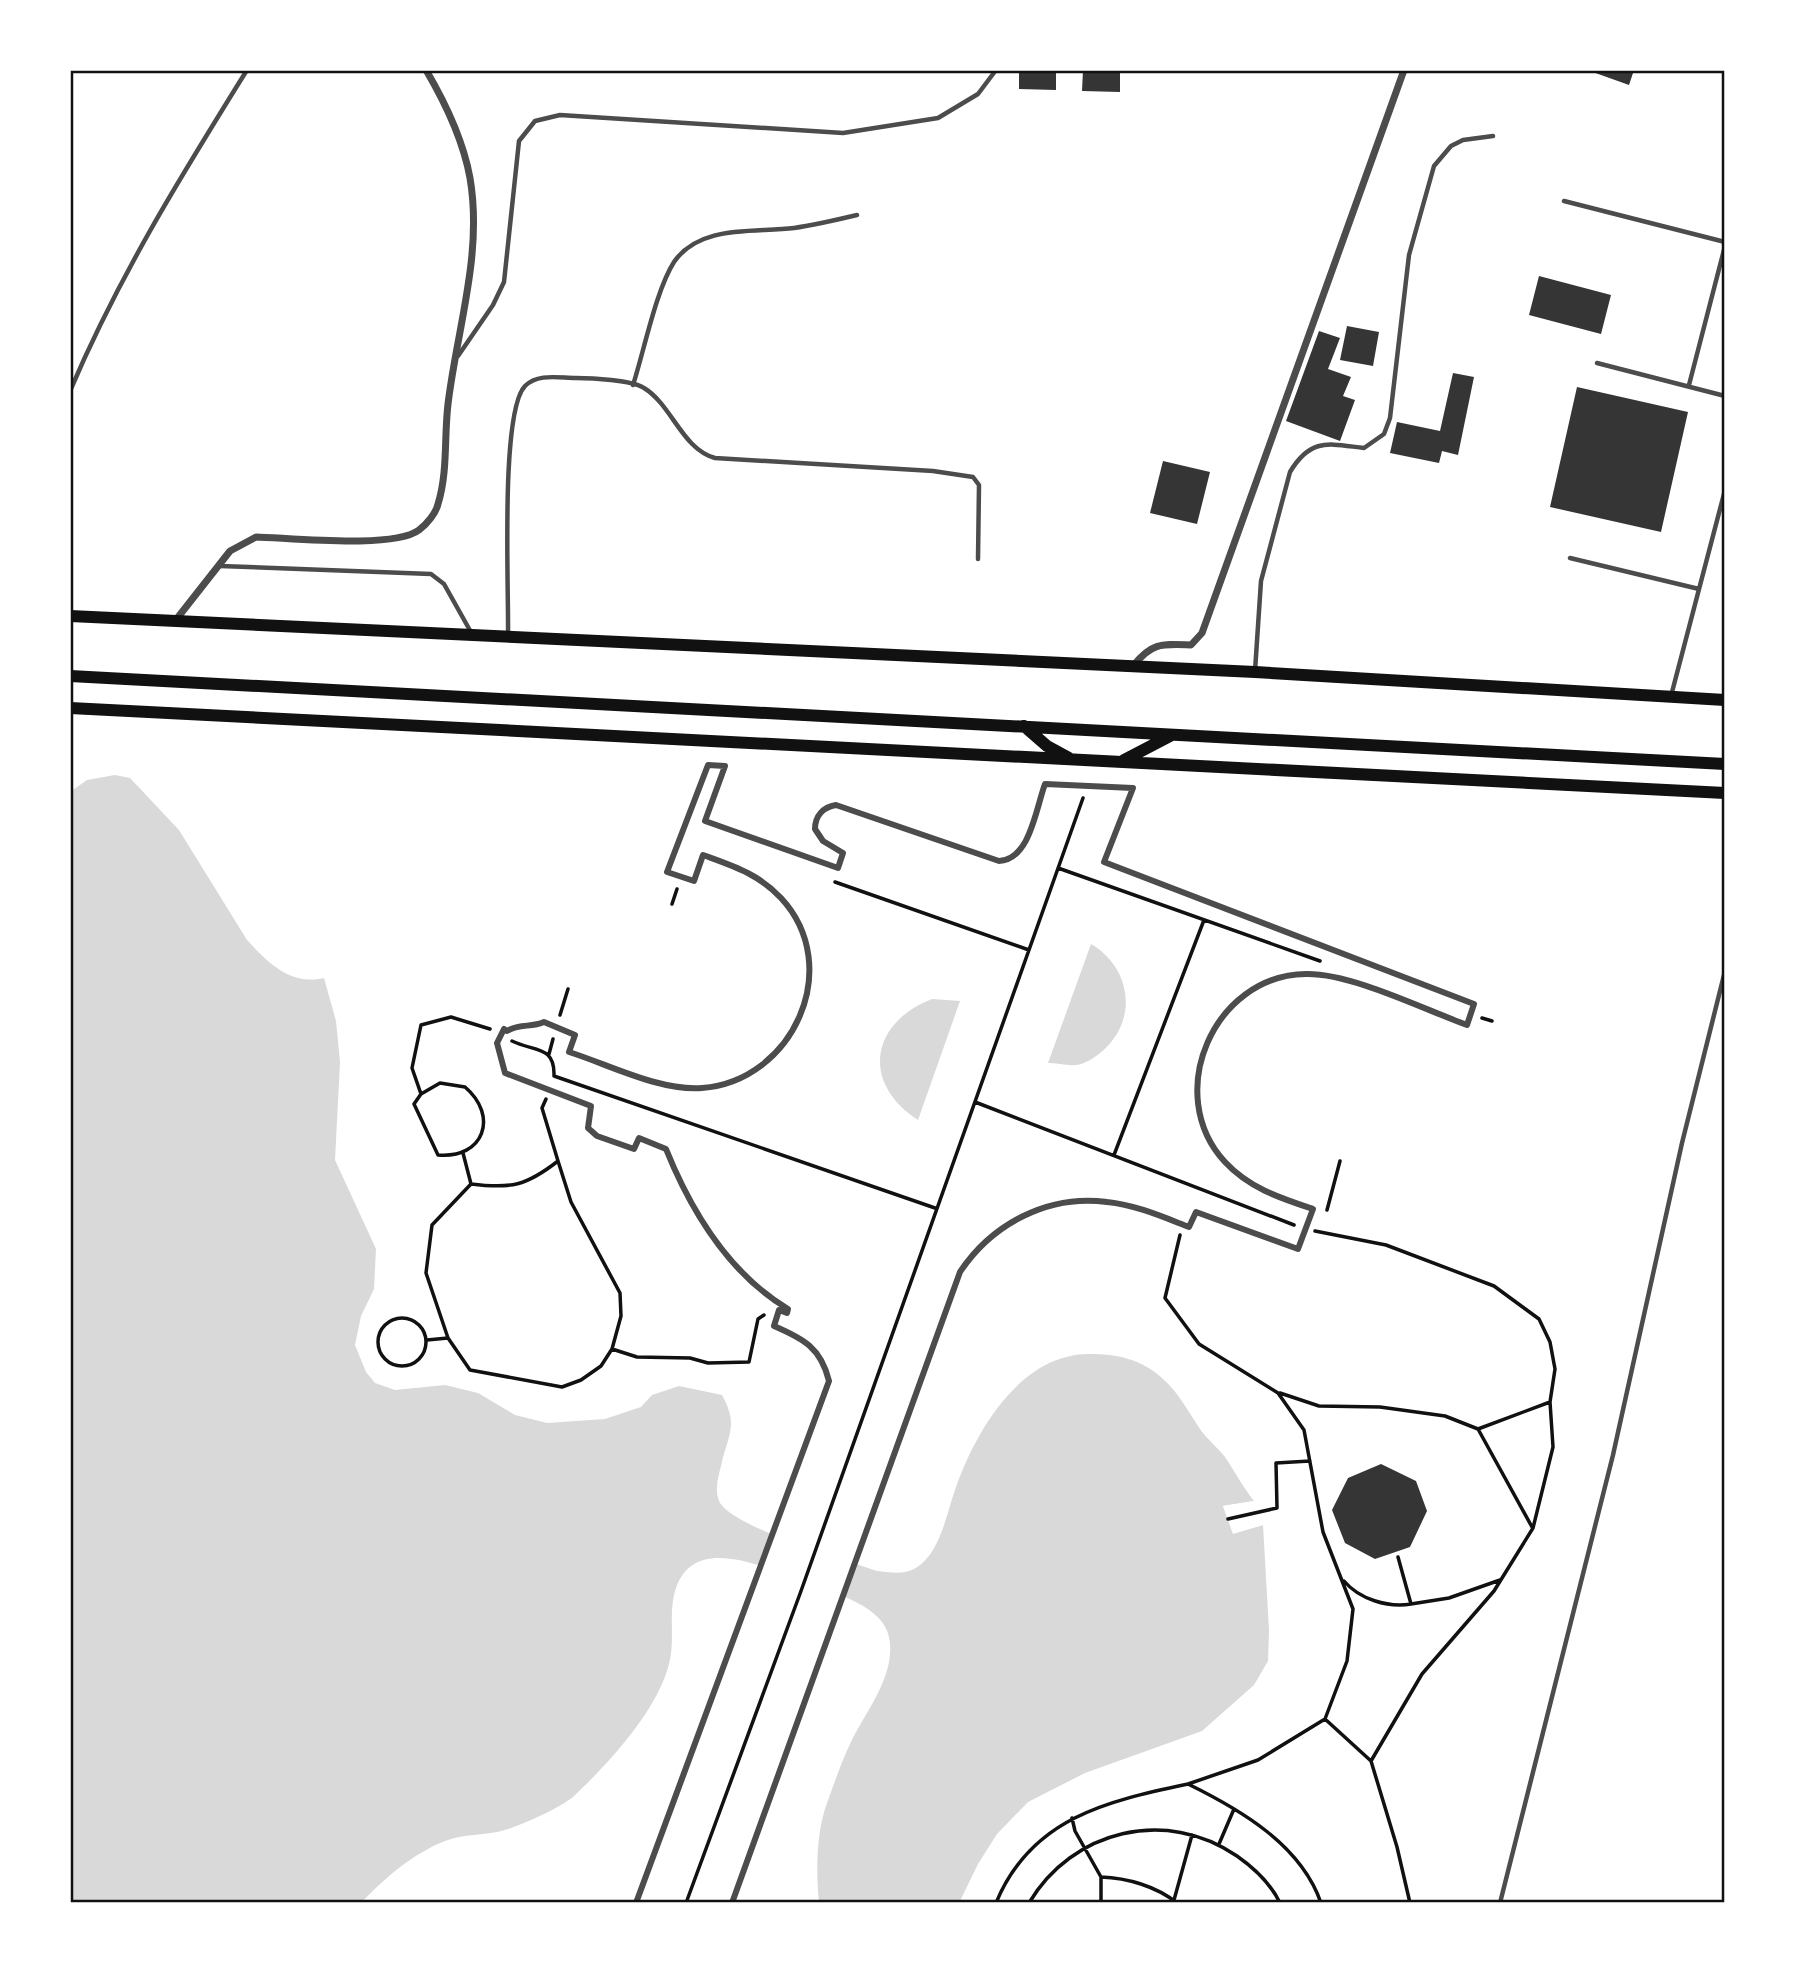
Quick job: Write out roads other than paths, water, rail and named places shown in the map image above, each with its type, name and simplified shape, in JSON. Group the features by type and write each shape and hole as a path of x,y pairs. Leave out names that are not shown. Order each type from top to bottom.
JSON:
{"main road":[{"path":"70,616 1255,672 1725,700"},
{"path":"70,676 1725,764"},
{"path":"70,708 1725,793"},
{"path":"1024,726 1047,746 1072,759"},
{"path":"1120,762 1174,734"}],"street":[{"path":"175,621 230,551 256,537 379,541 418,531 438,507 453,362 472,271 474,219 470,179 461,137 426,70"},
{"path":"1133,666 1146,650 1160,645 1191,645 1202,633 1404,70"},
{"path":"636,1903 828,1390 825,1365 814,1346 774,1326 779,1310 787,1314 788,1309 759,1287 725,1253 695,1211 666,1149 639,1138 634,1149 597,1136 588,1128 591,1106 505,1073 497,1043 503,1029 507,1031 521,1025 534,1027 544,1022 575,1035 569,1052 671,1085 700,1088 745,1077 762,1066 789,1039 805,1005 810,974 804,940 790,909 750,871 703,855 694,881 667,872 708,765 725,766 705,821 838,868 843,853 823,841 815,829 817,816 829,806 836,805 999,861 1008,861 1021,851 1045,783 1133,788 1104,862 1474,1004 1467,1025 1335,977 1304,974 1273,980 1260,986 1223,1015 1205,1043 1198,1071 1201,1120 1223,1160 1245,1181 1271,1195 1313,1209 1297,1249 1196,1212 1189,1227 1138,1208 1106,1201 1063,1202 1030,1212 999,1230 975,1250 960,1272 732,1903"}],"lane":[{"path":"70,391 102,317 147,233 247,70"},
{"path":"453,362 493,305 504,282 519,141 535,121 560,115 843,133 938,118 978,94 996,70"},
{"path":"1255,672 1261,581 1290,472 1300,457 1323,443 1364,448 1384,434 1390,418 1409,255 1434,166 1451,146 1473,136 1493,136"},
{"path":"1564,201 1725,244 1689,385"},
{"path":"633,385 662,293 674,263 683,253 704,239 743,230 794,228 857,215"},
{"path":"1597,363 1725,396"},
{"path":"509,636 509,446 517,397 527,384 541,378 594,379 633,385 649,392 700,452 715,458 933,471 973,477 979,485 978,559"},
{"path":"1671,697 1725,490"},
{"path":"1570,558 1699,589"},
{"path":"219,566 432,574 444,584 472,634"},
{"path":"1500,1903 1613,1455 1682,1143 1725,971"}]}
